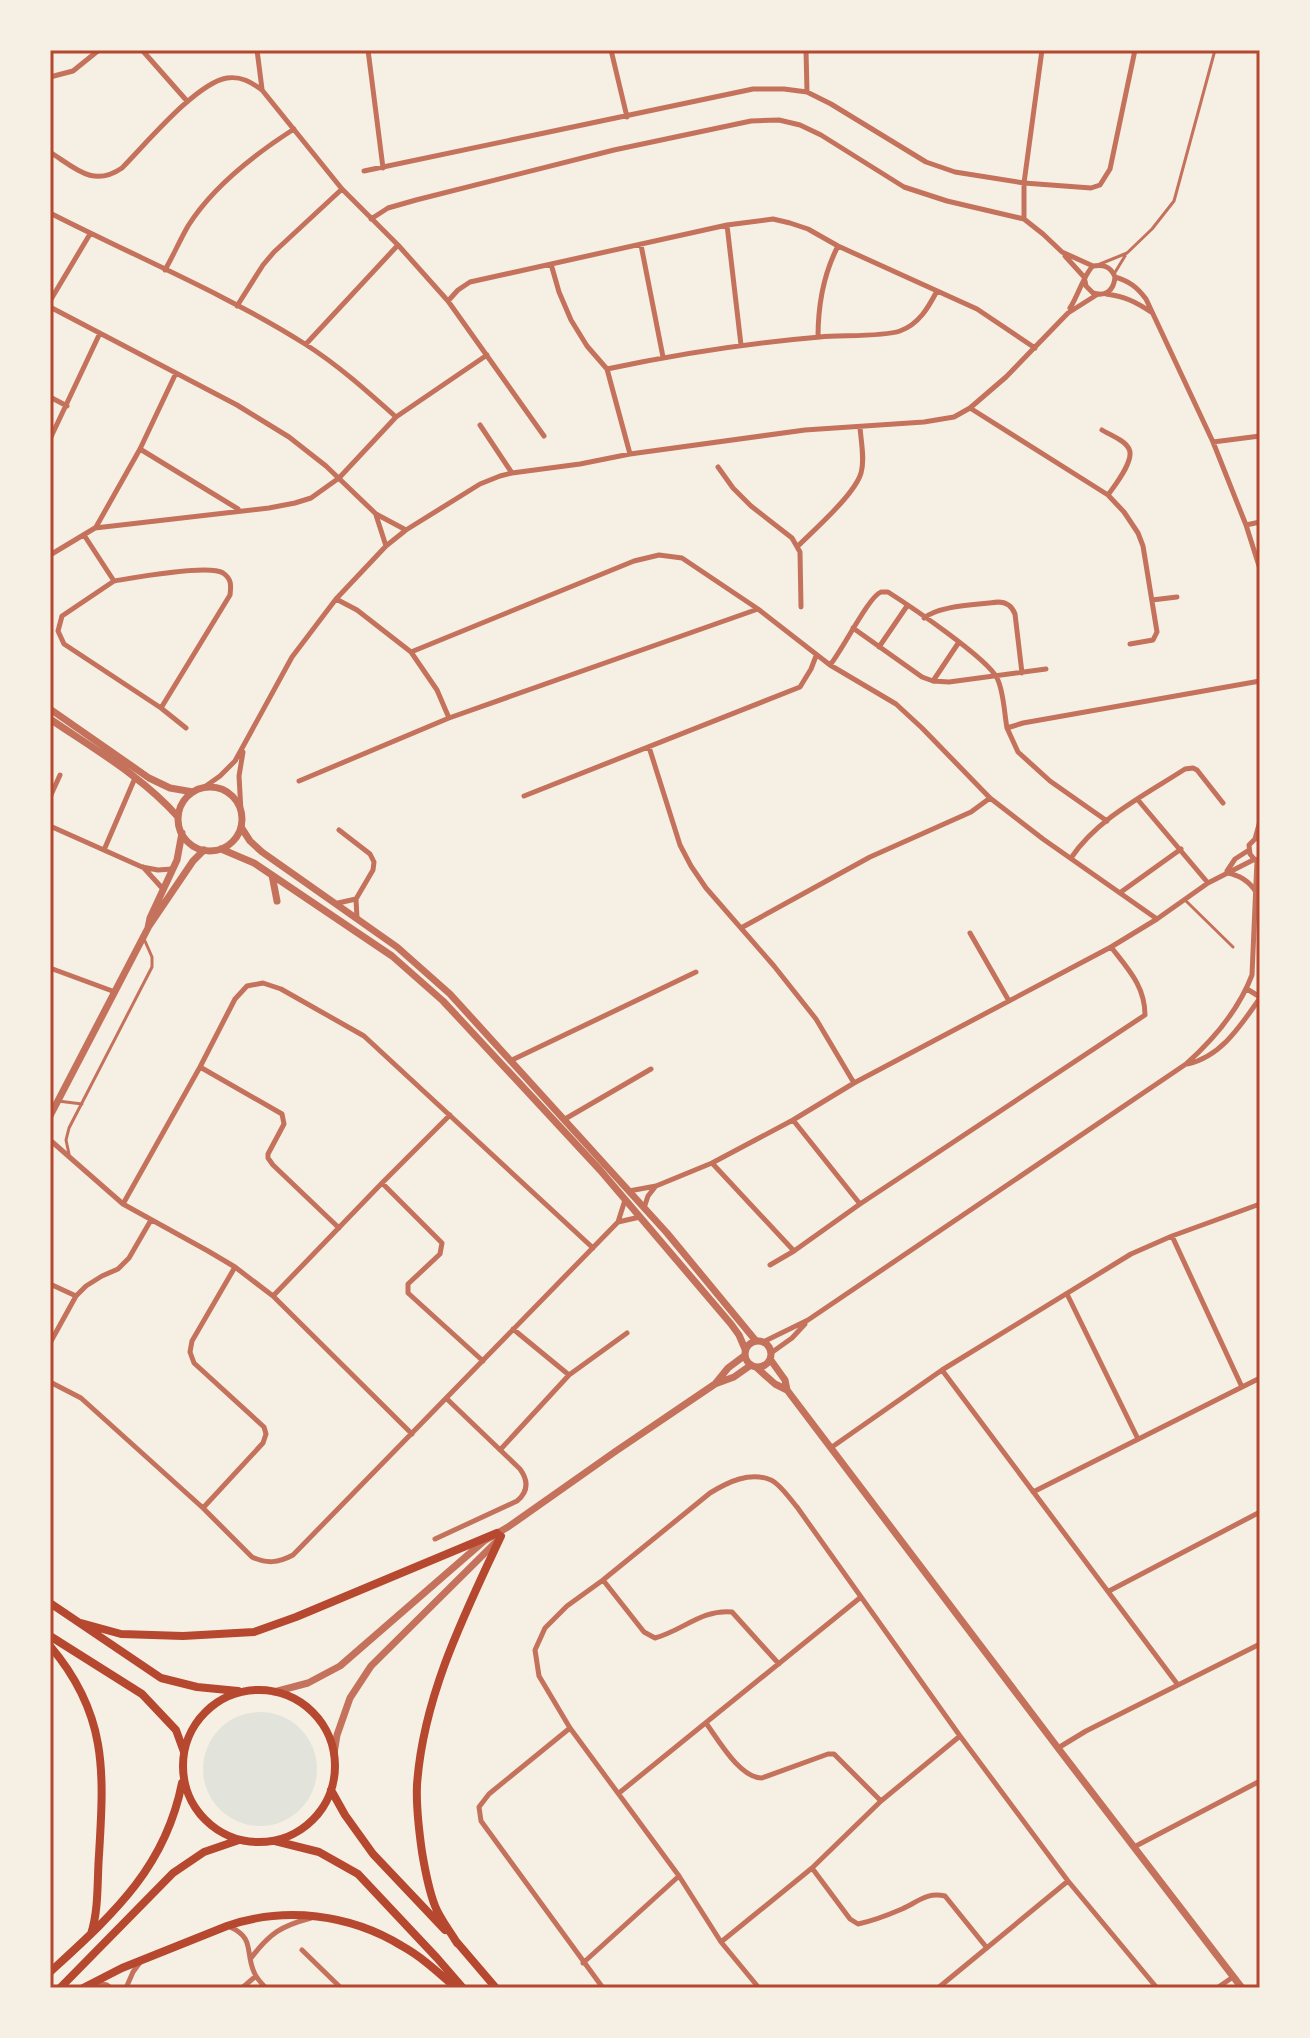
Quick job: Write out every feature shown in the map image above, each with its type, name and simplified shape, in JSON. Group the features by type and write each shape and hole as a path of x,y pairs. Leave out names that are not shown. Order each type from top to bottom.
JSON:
{"main road":[{"path":"81,1623 121,1634 183,1636 254,1632 499,1535"},
{"path":"457,1943 436,1908 427,1880 420,1836 418,1773 432,1702 499,1535"},
{"path":"50,1603 161,1678 197,1687 243,1692"},
{"path":"50,1636 142,1694 176,1730 184,1752"},
{"path":"50,1646 78,1686 98,1742 102,1802 96,1911 91,1934"},
{"path":"50,1972 128,1895 155,1858 173,1819 189,1735 205,1713 226,1698 243,1692 274,1692 296,1700 314,1714 327,1732 334,1754 335,1772 323,1808 293,1834 274,1841 239,1840 223,1833 202,1817 188,1795 183,1778"},
{"path":"331,1790 373,1854 496,1988"},
{"path":"60,1988 173,1873 204,1852 239,1840"},
{"path":"274,1841 319,1852 358,1874 463,1988"},
{"path":"83,1988 244,1920 292,1915 319,1916 364,1927 385,1936 423,1960 456,1988"}],"street":[{"path":"50,77 73,71 99,50"},
{"path":"142,50 187,101"},
{"path":"257,50 262,90"},
{"path":"368,50 383,168"},
{"path":"611,50 627,117"},
{"path":"806,50 807,92"},
{"path":"1024,219 1024,183 1042,50"},
{"path":"364,171 753,89 784,89 807,92 926,162 955,172 1024,183 1091,188 1100,185 1110,169 1135,50"},
{"path":"50,152 93,177 113,174 187,101 217,81 240,78 251,82 262,90 342,189 448,301 544,436"},
{"path":"371,219 388,208 416,200 614,150 751,121 779,120 821,135 904,187 947,201 1024,219 1062,252 1085,280 1089,290 1122,296 1151,312"},
{"path":"165,270 189,225 209,200 244,165 294,129"},
{"path":"237,306 274,252 342,189"},
{"path":"50,213 237,306 305,344 353,378 396,417"},
{"path":"448,301 470,282 727,225 773,219 808,229 838,246 977,309 1035,348"},
{"path":"727,225 741,345"},
{"path":"90,234 50,304 237,405 289,437 339,478 376,514 406,530"},
{"path":"305,344 398,245"},
{"path":"641,245 663,357"},
{"path":"818,337 820,296 838,246"},
{"path":"1062,252 1108,267 1114,276 1126,280 1146,299 1213,442 1260,569"},
{"path":"551,264 571,320 587,346 607,369 630,454"},
{"path":"178,817 186,798 228,769 246,743 292,657 336,599 386,546 406,530 480,484 512,473 630,454 805,430 954,417 970,408 1006,377 1068,313 1089,269 1096,265"},
{"path":"1068,313 1112,289 1114,276"},
{"path":"607,369 741,345 897,333 913,325 927,310 937,291"},
{"path":"50,439 100,333"},
{"path":"50,555 95,528 295,503 311,498 339,478 396,417 487,355"},
{"path":"95,528 140,449 176,373"},
{"path":"50,397 67,406"},
{"path":"970,408 1108,495 1131,521 1143,546 1156,637 1130,644"},
{"path":"480,425 512,473"},
{"path":"798,546 850,492 861,474 860,427"},
{"path":"1102,430 1126,445 1131,454 1108,495"},
{"path":"1213,442 1260,436"},
{"path":"140,449 240,510"},
{"path":"718,467 742,498 798,546 801,607"},
{"path":"376,514 386,546"},
{"path":"1246,525 1260,522"},
{"path":"84,535 114,581"},
{"path":"411,652 634,561 659,555 682,558 758,609 816,656 896,704 990,798 1157,919"},
{"path":"161,708 230,595 231,583 226,574 217,570 114,581 62,616 58,631 64,644 186,728"},
{"path":"830,665 841,652 859,618 880,593 888,592 986,663 1001,688 1007,728 1018,752 1050,781 1107,821"},
{"path":"1152,600 1177,597"},
{"path":"336,599 357,610 411,652 437,690 449,718"},
{"path":"924,618 935,611 1005,603 1015,614 1022,673"},
{"path":"879,647 907,606"},
{"path":"299,781 449,718 758,609"},
{"path":"853,628 922,677 933,681 997,677 1046,669"},
{"path":"933,681 959,642"},
{"path":"524,796 800,687 816,656"},
{"path":"1007,728 1260,681"},
{"path":"50,709 149,778 170,788 193,792"},
{"path":"50,719 163,799 178,817 182,833 179,851 148,928"},
{"path":"221,849 234,840 241,827 239,776 246,743"},
{"path":"649,747 680,845 691,866 825,1032 854,1083"},
{"path":"1071,858 1091,834 1107,821 1189,768 1200,773 1223,803"},
{"path":"50,797 60,775"},
{"path":"104,850 135,778"},
{"path":"203,788 213,787 231,794 241,811"},
{"path":"741,928 870,857 971,812 990,798"},
{"path":"1138,800 1208,883"},
{"path":"715,1384 749,1344 808,1320 1186,1064 1226,1021 1247,989 1252,975 1258,892 1257,860 1249,845 1257,838 1260,821"},
{"path":"50,826 142,867 173,869"},
{"path":"241,827 262,852 397,947 450,994 565,1119 759,1341 769,1346 770,1356 785,1380 787,1390"},
{"path":"339,830 370,854 374,862 373,870 356,899 357,918"},
{"path":"182,833 191,844 204,850 221,849 246,859 392,956 468,1027 600,1170 731,1324 754,1366 787,1390 832,1447 1242,1988"},
{"path":"1121,892 1181,849"},
{"path":"50,1116 148,928 193,861 204,850"},
{"path":"1226,872 1235,859 1249,850"},
{"path":"628,1191 656,1186 712,1163 854,1083 1111,947 1226,872 1257,860"},
{"path":"142,867 163,890"},
{"path":"1226,872 1240,877 1258,892"},
{"path":"272,875 277,901"},
{"path":"337,904 356,899"},
{"path":"970,933 1009,1001"},
{"path":"770,1265 1145,1015 1145,1001 1137,982 1111,947"},
{"path":"50,968 115,992"},
{"path":"512,1060 696,972"},
{"path":"1252,975 1260,980"},
{"path":"123,1204 235,999 247,986 263,983 281,989 364,1036 593,1248"},
{"path":"1186,1064 1198,1062 1226,1042 1260,998 1247,989"},
{"path":"200,1067 282,1114 283,1128 268,1158 339,1228"},
{"path":"565,1119 651,1069"},
{"path":"273,1296 450,1115"},
{"path":"793,1120 860,1204"},
{"path":"50,1140 123,1204 235,1267 273,1296 412,1434"},
{"path":"712,1163 794,1251"},
{"path":"382,1183 442,1243 440,1254 408,1284 408,1293 483,1361"},
{"path":"644,1208 656,1186"},
{"path":"50,1382 81,1398 203,1508 252,1557 273,1563 284,1560 293,1555 618,1222 625,1200"},
{"path":"832,1447 942,1370 1131,1254 1260,1204"},
{"path":"618,1222 640,1217"},
{"path":"50,1343 76,1296 102,1276 118,1269 129,1258 151,1220"},
{"path":"1172,1236 1242,1387"},
{"path":"203,1508 263,1443 266,1434 264,1427 194,1363 190,1352 192,1341 235,1267"},
{"path":"50,1284 76,1296"},
{"path":"1067,1294 1138,1439"},
{"path":"334,1754 350,1698 371,1666 499,1535 715,1384 754,1366 765,1366 770,1356 808,1320"},
{"path":"513,1329 569,1375"},
{"path":"500,1450 569,1375 627,1333"},
{"path":"942,1370 1178,1685"},
{"path":"1033,1492 1260,1378"},
{"path":"435,1539 517,1501 527,1485 525,1475 447,1399"},
{"path":"759,1988 721,1942 679,1876 570,1728 539,1676 535,1650 545,1628 567,1606 710,1493 730,1481 752,1477 772,1480 797,1507 1068,1881 1157,1988"},
{"path":"1109,1591 1260,1512"},
{"path":"274,1692 308,1683 340,1666 443,1575 499,1535"},
{"path":"603,1580 644,1632 655,1638 703,1615 732,1612 779,1664"},
{"path":"619,1793 861,1597"},
{"path":"1058,1748 1260,1644"},
{"path":"706,1723 743,1771 753,1778 762,1778 834,1754 881,1801"},
{"path":"570,1728 489,1794 479,1807 481,1821 603,1988"},
{"path":"721,1942 812,1868 881,1801 960,1736"},
{"path":"1133,1847 1260,1781"},
{"path":"812,1868 850,1919 858,1924 904,1909 934,1894 945,1896 987,1948"},
{"path":"583,1963 679,1876"},
{"path":"938,1988 1068,1881"},
{"path":"251,1958 278,1929 319,1916"},
{"path":"227,1926 238,1930 246,1938 252,1968 266,1988"},
{"path":"302,1950 341,1988"},
{"path":"126,1988 141,1961"},
{"path":"242,1988 256,1976"},
{"path":"1217,1988 1233,1977"},
{"path":"92,1982 111,1988"}],"lane":[{"path":"1114,276 1127,253 1152,229 1174,201 1215,50"},
{"path":"1096,265 1127,253"},
{"path":"1185,900 1233,947"},
{"path":"70,1158 66,1146 67,1134 152,967 152,957 143,937"},
{"path":"58,1101 82,1104"}],"shaded area":[{"path":"260,1712 282,1716 300,1729 313,1747 317,1769 313,1791 300,1809 282,1822 260,1826 238,1822 220,1809 207,1791 203,1769 207,1747 220,1729 238,1716"}]}
